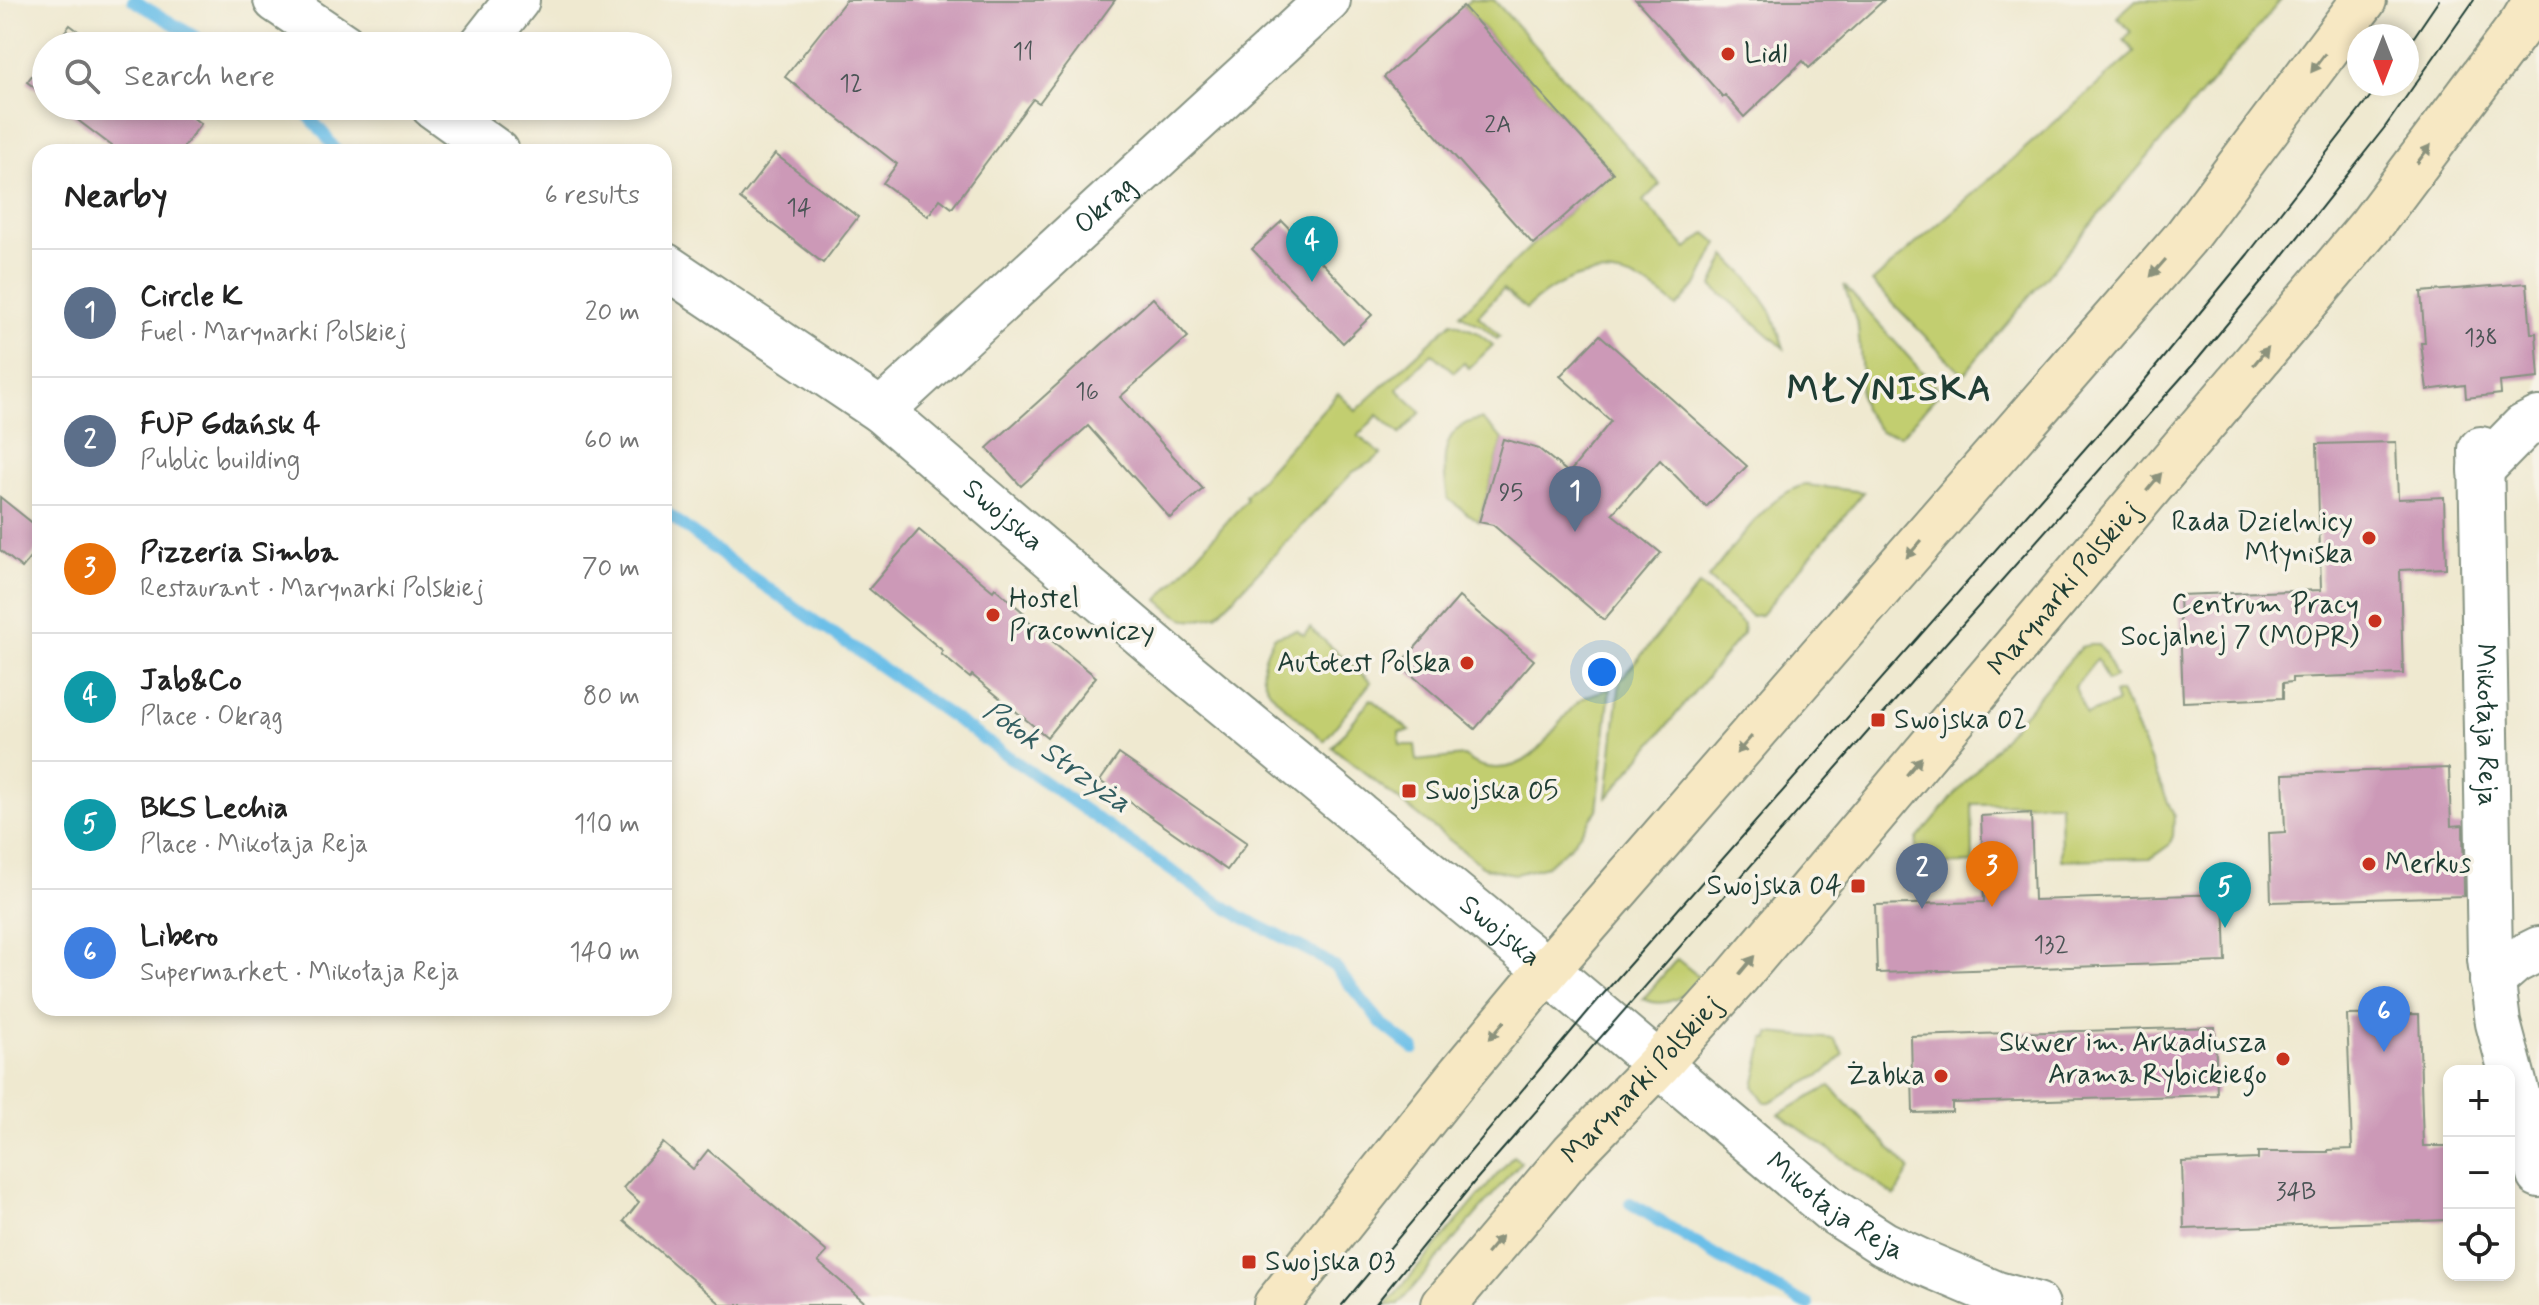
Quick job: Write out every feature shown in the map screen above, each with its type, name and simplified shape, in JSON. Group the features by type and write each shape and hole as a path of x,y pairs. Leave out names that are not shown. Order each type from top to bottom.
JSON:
{"main road":[{"path":"1276,1305 1547,970 2185,238 2364,0"},
{"name":"Marynarki Polskiej","path":"1444,1305 1573,1153 1734,980 2371,225 2523,22 2536,0"}],"street":[{"path":"276,0 323,32"},
{"path":"492,32 517,0"},
{"name":"Okrąg","path":"881,411 1328,0"},
{"path":"453,120 486,144"},
{"name":"Swojska","path":"672,270 881,411 1188,674 1658,1065"},
{"name":"Mikołaja Reja","path":"2539,419 2523,427 2481,460 2488,926 2492,981 2498,1023 2539,1175"},
{"path":"2492,981 2515,961 2539,949"},
{"name":"Mikołaja Reja","path":"1658,1065 1844,1219 1884,1244 1922,1262 1997,1294 2037,1305"}],"green space":[{"path":"1470,0 1494,0 1660,184 1643,201 1687,249 1706,233 1718,243 1699,282 1677,307 1639,281 1601,273 1564,282 1526,309 1503,289 1478,316 1500,336 1497,339 1460,314 1613,173 1463,6"},
{"path":"2136,0 2281,0 1963,375 1872,282 2135,52 2124,40 2131,32 2117,17"},
{"path":"1726,256 1749,279 1772,313 1784,348 1712,286"},
{"path":"1844,285 1940,392 1902,435 1881,432 1863,409 1858,327"},
{"path":"1452,322 1476,332 1493,345 1469,368 1464,363 1454,372 1432,353 1397,389 1421,412 1400,434 1378,415 1358,436 1381,454 1353,472 1217,615 1184,618 1158,600 1247,499 1245,496 1338,393 1356,411"},
{"path":"1481,419 1503,439 1479,522 1448,499 1445,461 1446,449 1457,430"},
{"path":"1806,485 1864,492 1761,615 1751,616 1708,578 1766,510 1793,489"},
{"path":"1699,585 1744,625 1743,633 1607,798 1620,681"},
{"path":"1310,628 1371,682 1324,741 1277,699 1263,676 1264,658 1274,637 1296,630 1304,635"},
{"path":"2099,645 2115,677 2107,681 2097,659 2075,687 2086,715 2117,703 2114,694 2121,692 2174,816 2173,836 2169,845 2151,858 2061,860 2060,803 1972,804 1973,863 1925,865 1917,854 1917,839 2081,647"},
{"path":"1610,689 1597,811 1571,845 1547,866 1515,874 1485,868 1332,747 1371,699 1410,731 1399,732 1400,745 1415,745 1417,761 1464,756 1484,767 1512,766 1534,754 1580,701"},
{"path":"1677,959 1702,979 1683,995 1668,1002 1643,999"},
{"path":"1770,1033 1834,1039 1844,1054 1824,1073 1765,1102 1754,1087 1765,1038 1769,1039"},
{"path":"1830,1086 1910,1169 1895,1196 1779,1114"},
{"path":"1513,1156 1521,1162 1398,1305 1386,1305"}],"building":[{"path":"846,0 1115,0 1039,103 1033,99 952,208 940,199 928,216 883,183 897,164 785,77"},
{"name":"Lidl","path":"1636,0 1884,0 1809,68 1803,61 1744,117"},
{"path":"1463,6 1613,173 1533,244 1384,77"},
{"path":"70,25 79,32 65,32"},
{"path":"78,120 196,120 201,124 186,144 109,144"},
{"path":"775,154 858,217 823,263 740,199"},
{"path":"1282,221 1372,315 1343,343 1252,249"},
{"path":"2527,283 2531,333 2536,333 2539,378 2500,382 2501,394 2466,398 2465,385 2427,390 2421,343 2425,343 2421,292"},
{"path":"1153,298 1188,337 1120,397 1203,489 1170,518 1088,426 1021,486 987,448"},
{"path":"1600,335 1747,466 1706,507 1660,460 1612,514 1661,553 1604,620 1493,525 1479,522 1503,439 1539,449 1569,473 1611,421 1560,376"},
{"path":"2396,442 2398,499 2444,497 2446,568 2400,570 2403,674 2292,678 2292,682 2283,683 2283,698 2183,702 2179,595 2321,590 2317,444"},
{"path":"0,497 32,523 32,556 22,568 0,550"},
{"path":"919,530 993,591 995,588 1024,613 1022,616 1096,677 1047,737 972,675 970,678 941,654 943,651 869,589"},
{"name":"Autotest Polska","path":"1459,597 1534,660 1475,729 1400,665"},
{"path":"1119,754 1247,843 1227,870 1100,781"},
{"name":"Merkus","path":"2449,768 2451,826 2463,825 2464,896 2271,902 2269,833 2285,832 2283,774"},
{"path":"2031,813 2034,900 2224,894 2226,962 1877,973 1875,905 1984,902 1981,816"},
{"path":"2419,1014 2423,1146 2443,1146 2443,1220 2184,1229 2182,1162 2258,1159 2258,1152 2352,1149 2347,1015"},
{"path":"2215,1027 2217,1095 1952,1103 1952,1112 1913,1113 1911,1036"},
{"path":"663,1143 693,1169 708,1150 827,1252 818,1262 868,1305 722,1305 624,1221 639,1202 623,1188"}],"waterway":[{"name":"Potok Strzyża","path":"133,0 187,32"},
{"name":"Potok Strzyża","path":"312,120 331,144"},
{"name":"Potok Strzyża","path":"672,517 739,568 1202,892 1335,967 1382,1024 1414,1049"},
{"name":"Potok Strzyża","path":"1630,1203 1722,1259 1808,1305"}],"tram line":[{"path":"2419,29 2439,0"},
{"path":"1375,1305 1475,1181 2198,359 2385,127 2474,0"},
{"path":"1342,1305 1591,1008 2135,392 2248,254 2371,96"}],"place":[{"name":"Lidl","path":"1728,54"},
{"name":"Jab&Co","path":"1312,282"},
{"name":"Circle K","path":"1575,532"},
{"name":"Rada Dzielnicy Młyniska","path":"2369,538"},
{"name":"Hostel Pracowniczy","path":"993,615"},
{"name":"Centrum Pracy Socjalnej 7 (MOPR)","path":"2375,621"},
{"name":"Autotest Polska","path":"1467,663"},
{"name":"Swojska 02","path":"1878,720"},
{"name":"Swojska 05","path":"1409,791"},
{"name":"Merkus","path":"2369,864"},
{"name":"Swojska 04","path":"1858,886"},
{"name":"Pizzeria Simba","path":"1992,907"},
{"name":"FUP Gdańsk 4","path":"1922,909"},
{"name":"BKS Lechia","path":"2225,928"},
{"name":"Libero","path":"2384,1052"},
{"name":"Skwer im. Arkadiusza Arama Rybickiego","path":"2283,1059"},
{"name":"Żabka","path":"1941,1076"},
{"name":"Swojska 03","path":"1249,1262"}],"district":[{"name":"MŁYNISKA","path":"1890,390"}]}
